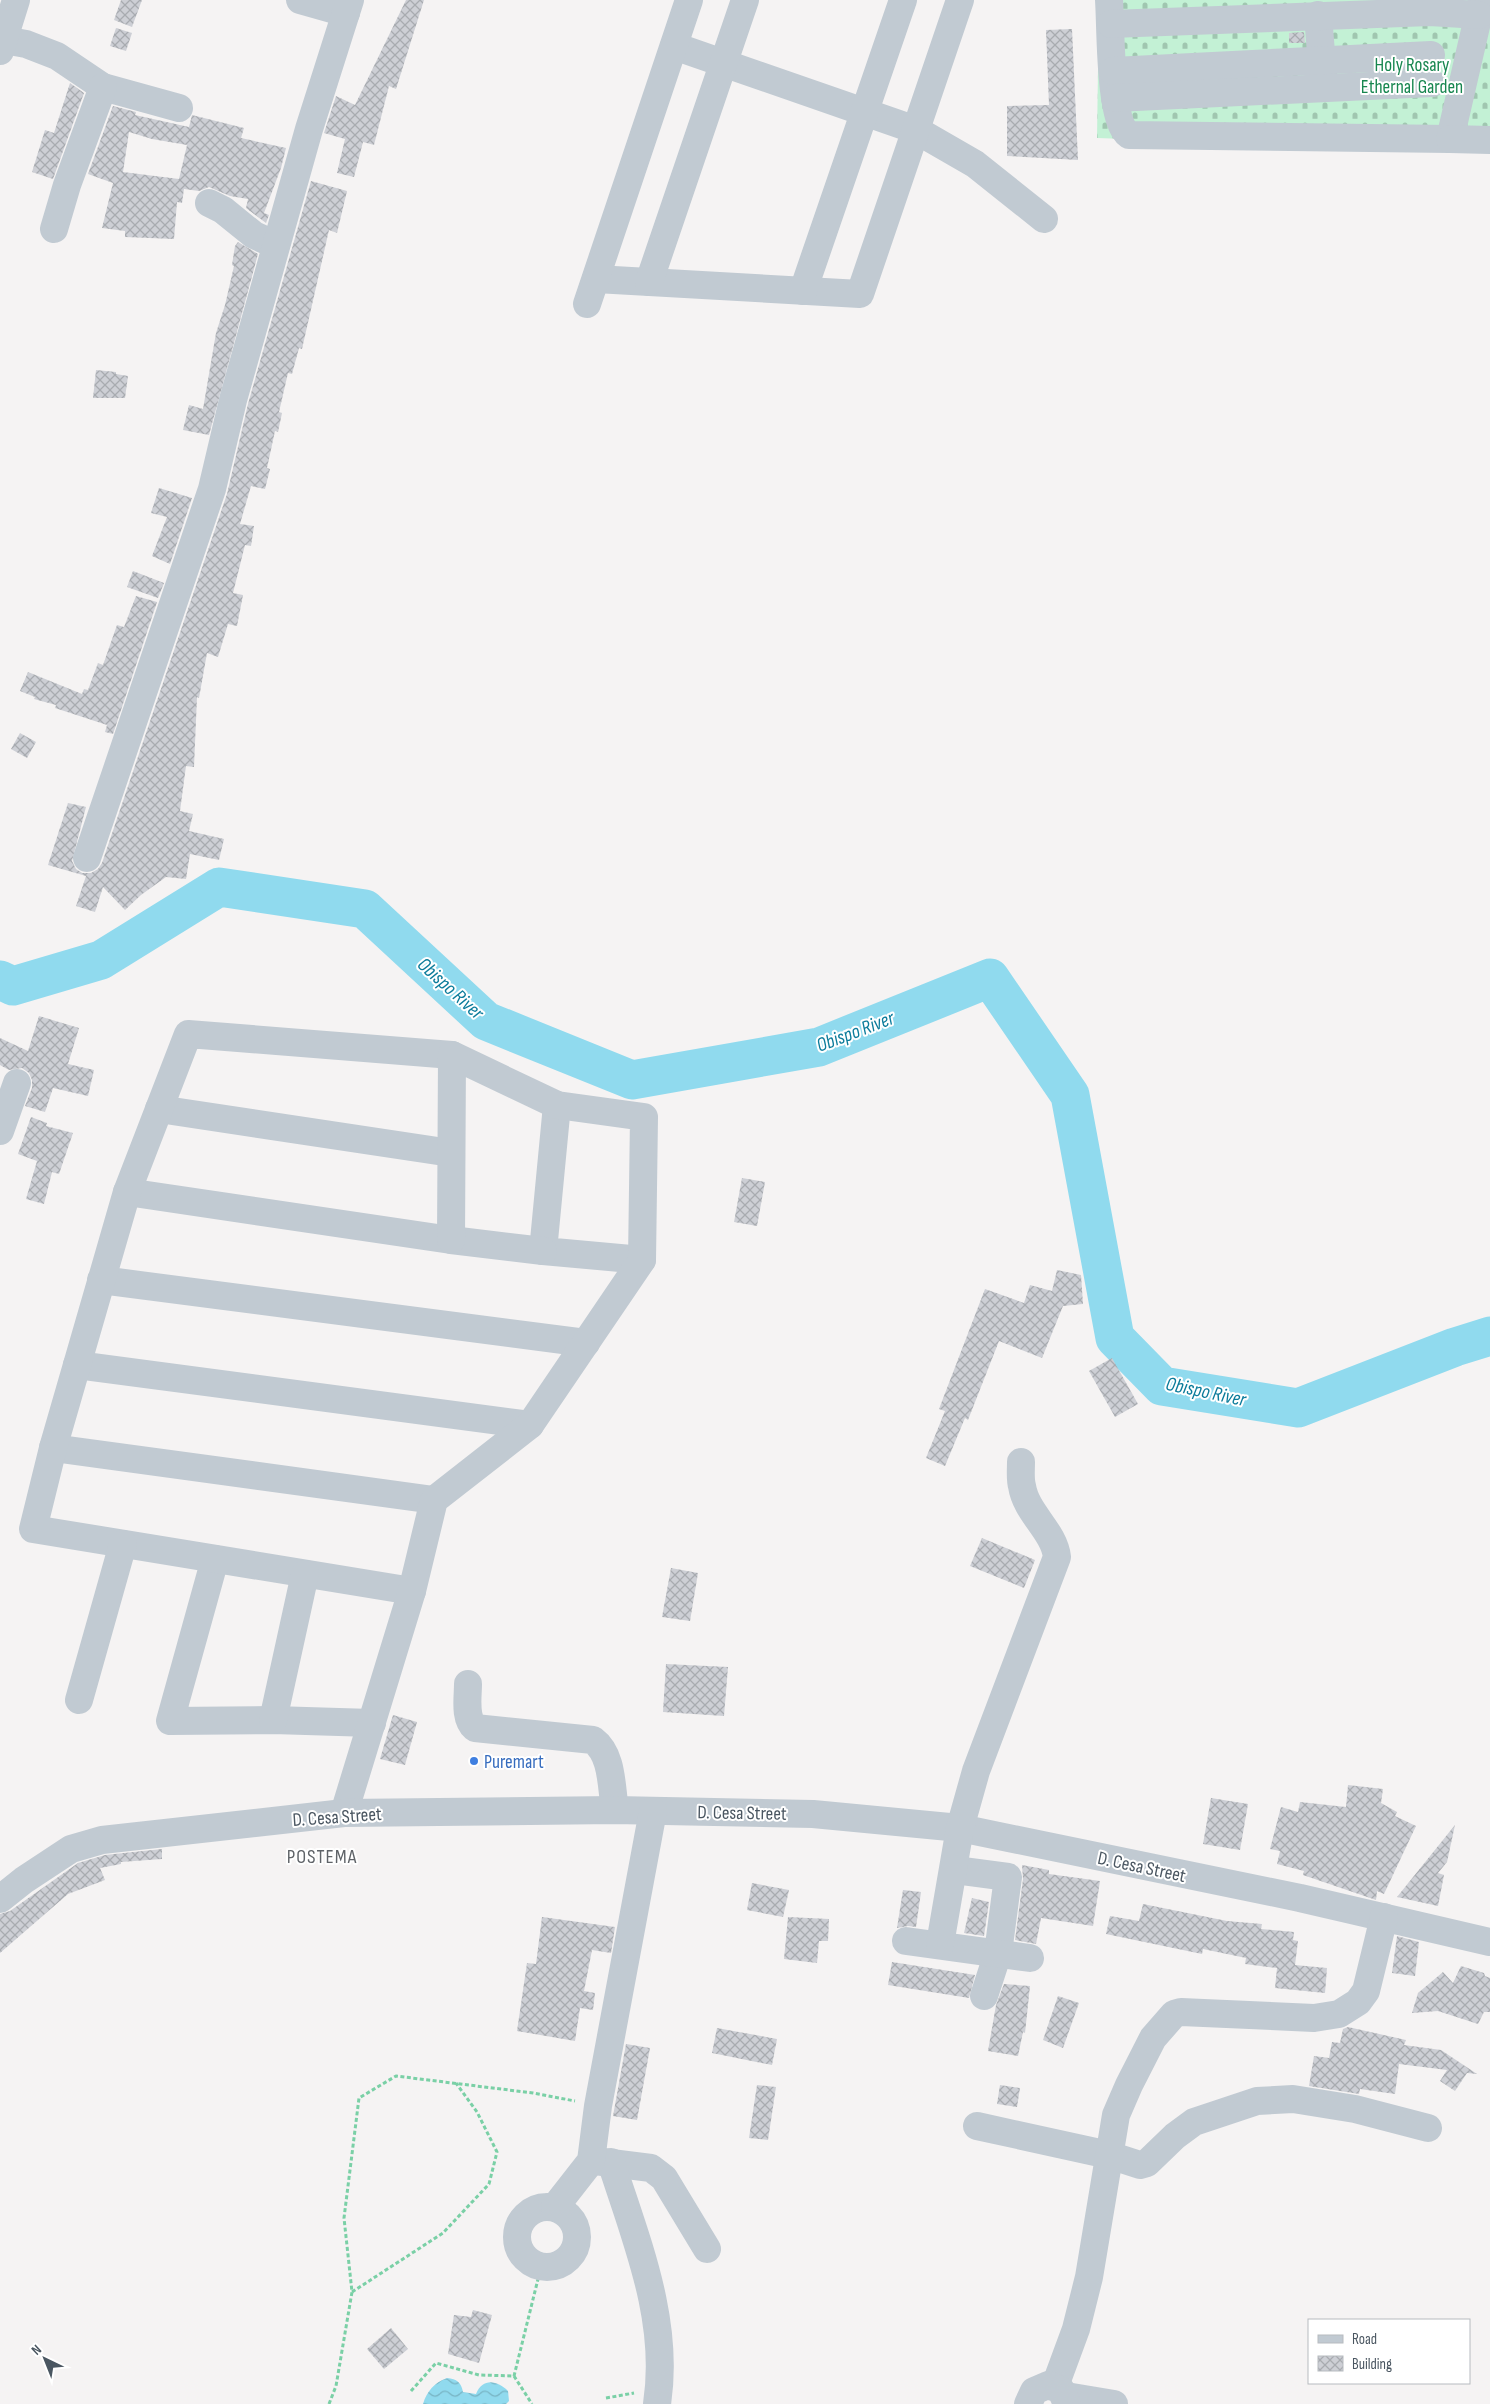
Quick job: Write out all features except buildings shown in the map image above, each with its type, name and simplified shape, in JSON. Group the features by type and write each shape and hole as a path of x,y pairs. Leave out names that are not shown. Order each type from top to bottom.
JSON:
{"street":[{"path":"16,0 2,45 26,44 57,56 103,87 180,108"},
{"path":"87,858 212,489 233,400 276,245 309,129 348,7 300,0"},
{"path":"690,0 592,292 648,282 860,294 960,0"},
{"path":"648,282 745,0"},
{"path":"803,290 902,0"},
{"path":"1450,139 1480,7 1430,12 1318,15 1110,12 1115,98 1121,127 1129,135 1490,140"},
{"path":"1318,15 1323,88"},
{"path":"674,46 916,130 975,164 1044,219"},
{"path":"1113,71 1431,55"},
{"path":"1115,98 1432,83"},
{"path":"54,229 67,185 103,87"},
{"path":"209,202 224,210 254,235 276,245"},
{"path":"344,1813 412,1591 434,1500 530,1425 642,1260 644,1117 556,1104 452,1056 188,1034 127,1192 53,1448 33,1529 412,1591"},
{"path":"451,1240 452,1056"},
{"path":"0,1131 17,1082"},
{"path":"543,1251 556,1104"},
{"path":"159,1109 452,1153"},
{"path":"127,1192 451,1240 642,1260"},
{"path":"102,1280 586,1343"},
{"path":"77,1364 530,1425"},
{"path":"53,1448 434,1500"},
{"path":"940,1944 955,1870 960,1828 985,1744 1031,1631 1057,1558 1056,1547 1030,1507 1022,1487 1021,1462"},
{"path":"79,1700 123,1544"},
{"path":"215,1559 170,1721 273,1720 372,1723"},
{"path":"273,1720 305,1574"},
{"path":"468,1684 468,1717 470,1724 475,1728 593,1740 601,1746 606,1755 615,1810"},
{"name":"D. Cesa Street","path":"0,1899 24,1880 71,1849 102,1840 344,1813 615,1810 814,1814 960,1828 1384,1917 1490,1942"},
{"path":"653,1811 598,2106 601,2161 652,2293 660,2340 657,2404"},
{"path":"955,1870 1008,1877 998,1953 984,1996"},
{"path":"1063,2395 1069,2352 1086,2286 1116,2116 1129,2085 1153,2038 1174,2014 1194,2012 1314,2018 1340,2014 1358,2002 1366,1991 1384,1917"},
{"path":"906,1941 940,1944 1030,1958"},
{"path":"977,2126 1108,2155 1140,2165 1147,2163 1194,2122 1257,2101 1293,2099 1355,2109 1428,2128"},
{"path":"555,2207 601,2161"},
{"path":"601,2161 651,2168 658,2172 664,2178 706,2249"},
{"path":"545,2206 555,2207 564,2211 572,2218 578,2238 576,2249 561,2264 551,2267 541,2266 532,2263 519,2249 517,2240 518,2230 528,2214 545,2206"},
{"path":"1028,2404 1034,2391 1040,2386 1063,2395 1114,2404"}],"path":[{"path":"329,2404 336,2386 352,2292 344,2218 359,2098 396,2076 533,2093 598,2106"},
{"path":"352,2292 443,2233 489,2184 497,2152 477,2112 455,2082"},
{"path":"532,2404 514,2376 541,2266"},
{"path":"410,2391 436,2363 479,2375 514,2376"}],"green space":[{"name":"Holy Rosary Ethernal Garden","path":"1099,0 1490,0 1490,152 1097,138"}],"water":[{"path":"447,2378 458,2382 463,2392 476,2394 483,2385 491,2382 495,2383 508,2391 509,2401 506,2404 423,2404 432,2388 438,2382"}],"waterway":[{"name":"Obispo River","path":"0,980 13,986 101,960 219,887 365,909 486,1021 632,1080 819,1047 990,978 1070,1095 1115,1338 1162,1386 1298,1408 1455,1347 1490,1336"}],"place":[{"name":"Puremart","path":"474,1761"}],"district":[{"name":"POSTEMA","path":"322,1856"}]}
